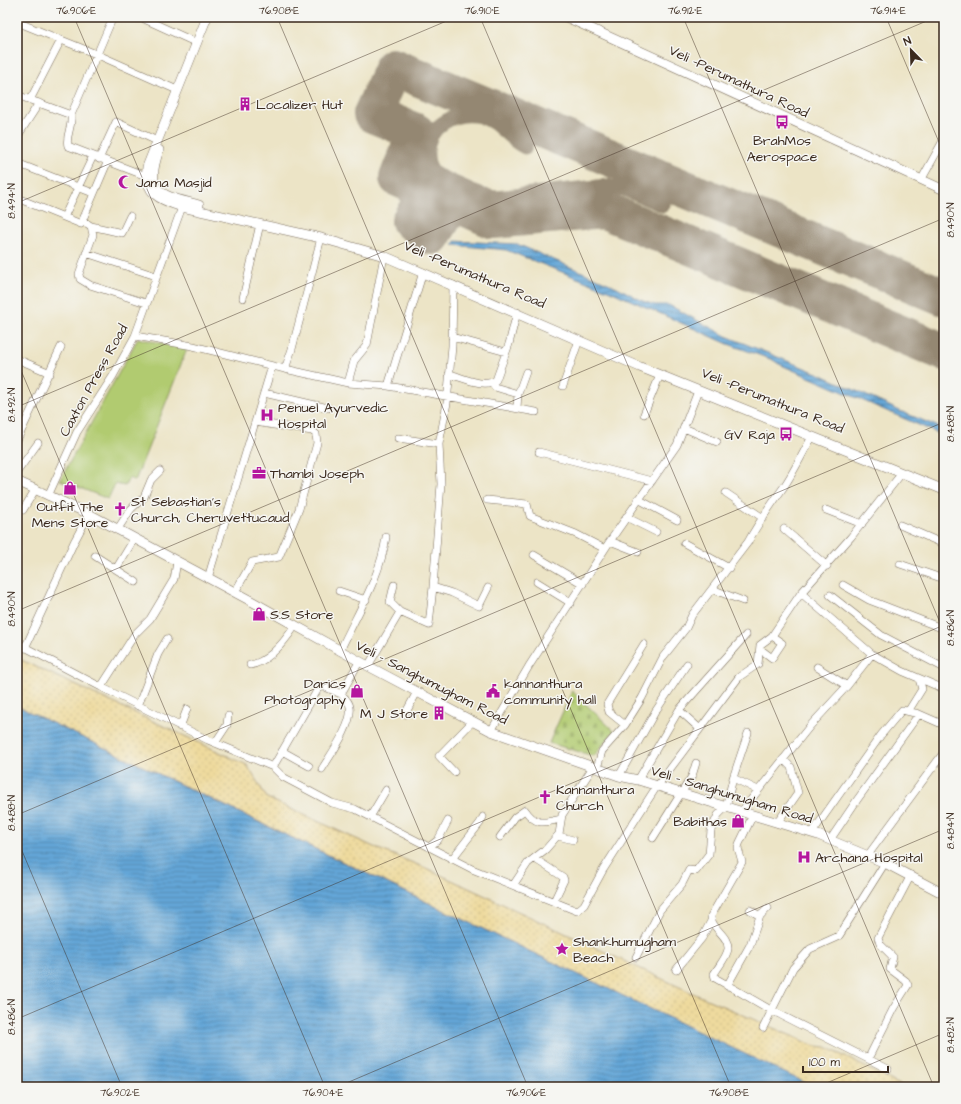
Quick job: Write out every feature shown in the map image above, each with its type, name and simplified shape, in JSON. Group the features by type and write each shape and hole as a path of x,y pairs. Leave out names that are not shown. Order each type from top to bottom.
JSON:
{"main road":[{"path":"207,17 146,167 148,186 154,194 163,201 182,207 322,238 384,256 698,391 944,490"},
{"name":"Veli -Perumathura Road","path":"213,17 158,152 153,176 155,188 162,194 236,215 340,238 383,250 706,389 944,485"},
{"name":"Veli -Perumathura Road","path":"566,17 944,190"},
{"path":"578,17 944,184"},
{"name":"Veli - Sanghumugham Road","path":"17,481 89,514 235,592 359,662 491,730 619,776 638,780 812,833 885,863 944,894"}],"street":[{"path":"113,17 71,115 71,124 67,142 68,146 146,176"},
{"path":"140,17 197,43"},
{"path":"17,22 96,54 178,90"},
{"path":"30,100 61,40"},
{"path":"17,95 71,115"},
{"path":"17,137 39,103"},
{"path":"64,217 116,122 157,141"},
{"path":"924,175 944,139"},
{"path":"81,224 107,162"},
{"path":"17,164 93,193"},
{"path":"17,198 81,224 83,221 90,226 122,233 130,216"},
{"name":"Caxton Press Road","path":"48,496 77,432 113,376 135,336 182,207"},
{"path":"243,298 260,224"},
{"path":"90,226 93,235 79,274 80,279 90,285 146,303"},
{"path":"285,369 292,349 322,238"},
{"path":"86,253 156,276"},
{"path":"348,383 354,361 368,343 384,256"},
{"path":"388,386 423,272"},
{"path":"394,585 390,602 400,612 430,625 441,484 439,444 449,374 452,337 453,285"},
{"path":"449,374 484,383 492,383 496,380 506,352 517,312"},
{"path":"135,336 193,346 348,383 388,386 536,412"},
{"path":"452,337 506,352"},
{"path":"563,386 579,340"},
{"path":"17,440 61,347"},
{"path":"17,359 50,373"},
{"path":"208,578 272,366"},
{"path":"517,408 518,394 526,372"},
{"path":"644,414 660,375"},
{"path":"492,383 495,387 518,394"},
{"path":"491,730 529,666 610,541 677,445 698,391"},
{"path":"264,393 328,408"},
{"path":"235,592 252,562 279,558 299,509 317,443 316,434 312,431 255,422"},
{"path":"684,428 717,442"},
{"path":"514,884 528,863 535,859 558,836 561,830 561,819 595,767 602,751 625,725 642,698 664,657 763,518 772,501 790,476 812,437"},
{"path":"398,438 439,444"},
{"path":"17,472 38,443"},
{"path":"539,452 652,481"},
{"path":"117,530 131,508 144,497 151,480 160,471"},
{"path":"17,644 180,727 214,743 273,767 289,781 332,803 355,809 452,859 554,901 571,910 577,911 581,909 615,851 658,787 700,729 739,678 758,664 760,645 772,636 801,593 827,566 902,473"},
{"path":"23,510 35,490"},
{"path":"726,493 763,518"},
{"path":"638,499 677,520"},
{"path":"487,500 527,504 530,516 576,534 605,549"},
{"path":"826,510 862,524"},
{"path":"25,648 74,542 89,514"},
{"path":"626,517 656,532"},
{"path":"900,525 944,542"},
{"path":"784,529 827,566"},
{"path":"340,651 366,600 383,556 386,537"},
{"path":"116,569 134,539"},
{"path":"610,541 638,552"},
{"path":"684,542 728,568"},
{"path":"534,555 583,584"},
{"path":"95,556 136,582"},
{"path":"101,688 135,634 150,619 174,579 177,562"},
{"path":"900,564 944,579"},
{"path":"537,582 571,603"},
{"path":"843,586 869,600 944,629"},
{"path":"433,587 452,593 479,606 488,588"},
{"path":"712,589 743,601"},
{"path":"339,591 366,600"},
{"path":"801,593 872,654 919,679 944,689"},
{"path":"830,595 881,636 944,668"},
{"path":"368,666 400,612"},
{"path":"250,665 258,664 285,641 295,626"},
{"path":"638,780 679,710 746,635"},
{"path":"760,649 772,658 782,643 772,636"},
{"path":"138,706 158,654 167,639"},
{"path":"625,725 609,712 607,704 644,644"},
{"path":"741,812 783,759 847,686 872,654"},
{"path":"341,694 359,662"},
{"path":"619,776 655,712 687,664"},
{"path":"817,667 847,686"},
{"path":"909,710 922,689 919,679"},
{"path":"273,767 320,687 323,686 341,694 349,703 350,716 322,769"},
{"path":"405,714 417,692"},
{"path":"180,727 187,708"},
{"path":"679,710 700,729"},
{"path":"812,833 881,735 902,710 909,710 944,725"},
{"path":"830,840 856,800 919,714"},
{"path":"214,743 227,725 228,716"},
{"path":"454,772 439,756 473,721"},
{"path":"636,957 660,910 682,884 689,870 696,871 709,854 711,830 718,815 726,807 733,778 748,733"},
{"path":"282,751 309,766"},
{"path":"868,856 944,752"},
{"path":"777,823 798,793 791,767 783,759"},
{"path":"654,838 692,776 696,763"},
{"path":"733,778 758,790"},
{"path":"370,817 386,790"},
{"path":"500,837 516,817 524,810 530,818 543,823 561,819"},
{"path":"676,970 702,938 711,921 712,913 742,862 738,848 753,816"},
{"path":"452,859 484,817"},
{"path":"429,847 438,840 448,821"},
{"path":"558,836 573,840"},
{"path":"535,859 563,877 564,880 554,901"},
{"path":"762,1028 800,959 810,949 839,936 885,863"},
{"path":"868,1059 893,1009 908,985 906,981 890,969 893,957 880,944 878,938 911,876"},
{"path":"727,986 750,945 760,916 768,908"},
{"path":"750,910 760,916"},
{"path":"711,921 725,940 728,947 727,952 714,976 716,979 771,1010 888,1069"}],"sand":[{"name":"Shankhumugham Beach","path":"17,658 247,765 267,798 376,848 428,869 688,991 815,1046 826,1047 904,1087 814,1087 17,706"}],"green space":[{"path":"138,338 187,349 135,481 129,478 125,486 115,484 108,499 60,480"},
{"path":"572,691 614,731 594,756 549,743"}],"water":[{"path":"455,241 517,244 617,287 643,301 655,305 669,305 726,336 822,375 900,411 944,429 944,436 779,364 773,360 728,344 610,291 506,250 453,245"},
{"path":"17,706 216,802 814,1087 17,1087"}],"taxiway":[{"path":"525,147 519,144 487,118 470,115 460,116 443,123 436,129 428,146 427,159 432,171 436,175 484,196 496,198 606,186 624,189 663,205"}],"runway":[{"path":"944,297 393,67 372,114 416,132 398,178 429,192 410,221 432,236 453,202 494,220 604,210 944,352"}],"place":[{"name":"Localizer Hut","path":"245,104"},
{"name":"BrahMos Aerospace","path":"782,122"},
{"name":"Jama Masjid","path":"125,182"},
{"name":"Penuel Ayurvedic Hospital","path":"267,415"},
{"name":"GV Raja","path":"786,434"},
{"name":"Thambi Joseph","path":"259,473"},
{"name":"Outfit The Mens Store","path":"70,488"},
{"name":"St Sebastian's Church, Cheruvettucaud","path":"120,509"},
{"name":"S.S Store","path":"259,614"},
{"name":"Darics Photography","path":"357,691"},
{"name":"kannanthura community hall","path":"493,691"},
{"name":"M J Store","path":"439,713"},
{"name":"Kannanthura Church","path":"545,797"},
{"name":"Babithas","path":"738,821"},
{"name":"Archana Hospital","path":"804,857"},
{"name":"Shankhumugham Beach","path":"562,949"}]}
